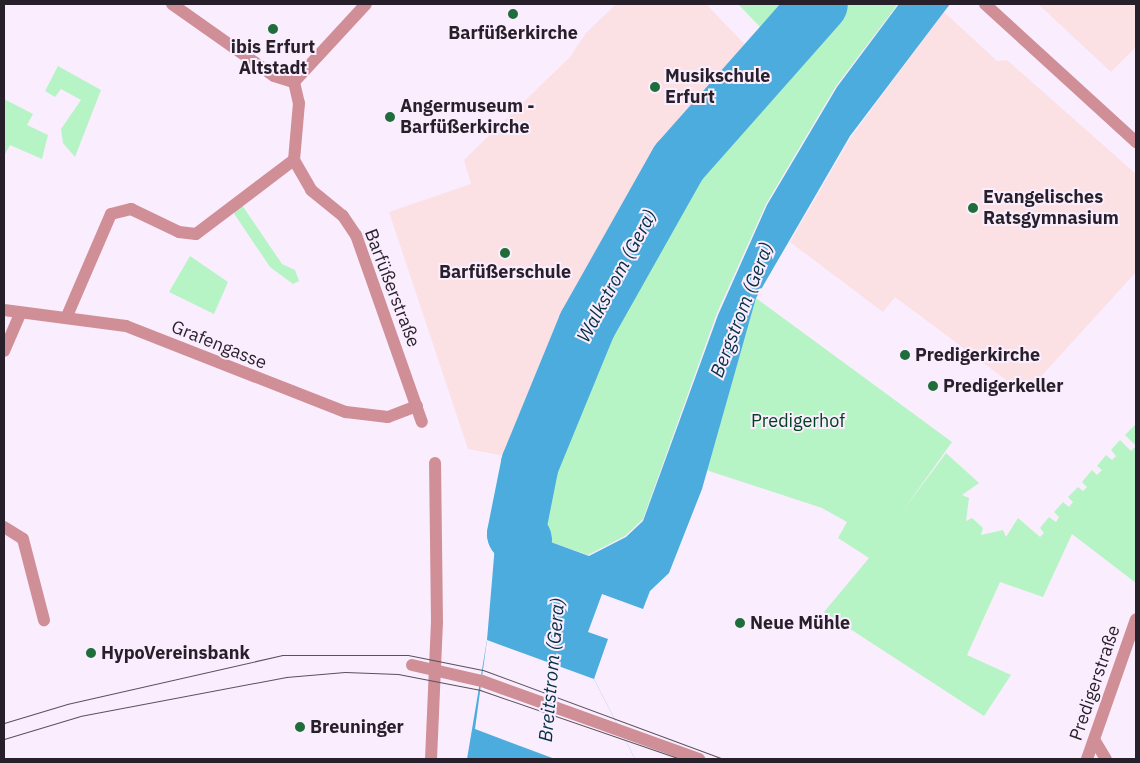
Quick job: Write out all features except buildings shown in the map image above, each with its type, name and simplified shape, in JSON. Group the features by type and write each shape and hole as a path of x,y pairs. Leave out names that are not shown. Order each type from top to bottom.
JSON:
{"street":[{"path":"172,4 274,76 294,82"},
{"path":"294,82 366,4"},
{"path":"985,4 1136,142"},
{"path":"67,316 111,214 131,209 172,230 196,234 294,160 299,103 294,82"},
{"name":"Barfüßerstraße","path":"294,160 311,190 343,216 356,235 422,422"},
{"name":"Grafengasse","path":"4,310 20,314 67,316 126,326 346,412 388,417 417,406"},
{"path":"4,351 20,314"},
{"path":"431,759 438,623 435,463"},
{"path":"4,527 23,539 44,620"},
{"name":"Predigerstraße","path":"1087,759 1095,741 1136,619"},
{"path":"412,665 482,681 699,759"},
{"path":"1095,741 1106,759"}],"shaded area":[{"name":"Barfüßerschule","path":"616,4 706,4 754,54 702,104 642,188 587,294 516,458 468,449 389,212 471,184 464,160 570,57 586,33"},
{"path":"1038,4 1136,4 1136,47 1111,72"},
{"name":"Evangelisches Ratsgymnasium","path":"944,12 997,61 1007,60 1136,174 1136,272 1025,394 895,297 883,312 790,242 851,137"}],"green space":[{"path":"738,4 794,4 767,34"},
{"path":"834,4 898,4 836,86 766,204 717,313 643,519 625,536 588,555 548,541 537,516 562,427 601,333 689,179 798,42"},
{"path":"58,66 101,90 75,157 63,143 61,129 81,100 61,89 55,97 45,91"},
{"path":"4,99 33,114 27,125 48,135 42,159 10,145 4,156"},
{"path":"242,205 282,264 295,270 299,281 293,284 270,267 233,212"},
{"path":"190,256 228,282 214,314 169,292"},
{"name":"Predigerhof","path":"756,298 952,442 902,512 946,453 979,483 962,495 969,498 966,521 972,518 983,528 981,535 1003,530 1006,537 1018,518 1040,537 1044,533 1040,528 1049,517 1056,522 1059,517 1054,512 1063,502 1069,507 1073,502 1068,497 1078,487 1083,491 1087,487 1082,482 1092,470 1097,475 1102,470 1097,466 1106,455 1112,460 1116,456 1111,450 1120,440 1131,451 1136,446 1136,583 1072,534 1043,597 1000,582 967,655 1011,675 984,716 824,612 869,558 838,538 847,522 822,508 706,470"},
{"path":"1136,424 1136,446 1125,435"}],"water":[{"path":"899,4 950,4 850,136 756,298 702,489 669,573 650,591 643,609 602,594 588,632 608,639 594,679 635,759 467,759 487,640 497,521 516,458 549,468 536,517 548,541 589,556 626,537 643,521 718,315 767,205 837,87"}],"pier":[{"path":"487,640 594,679 635,759 555,759 475,729"}],"waterway":[{"name":"Walkstrom (Gera)","path":"523,540 516,534 530,464 587,325 679,162 819,4"}],"tram line":[{"path":"4,723 67,704 282,655 408,655 483,670 724,759"},
{"path":"4,739 80,716 286,677 345,672 398,674 480,690 680,759"}],"place":[{"name":"Barfüßerkirche","path":"513,14"},
{"name":"ibis Erfurt Altstadt","path":"273,29"},
{"name":"Musikschule Erfurt","path":"655,87"},
{"name":"Angermuseum - Barfüßerkirche","path":"390,117"},
{"name":"Evangelisches Ratsgymnasium","path":"973,208"},
{"name":"Barfüßerschule","path":"505,253"},
{"name":"Predigerkirche","path":"905,355"},
{"name":"Predigerkeller","path":"933,386"},
{"name":"Neue Mühle","path":"740,623"},
{"name":"HypoVereinsbank","path":"91,653"},
{"name":"Breuninger","path":"300,727"}],"water label":[{"name":"Bergstrom (Gera)","path":"742,310"},
{"name":"Breitstrom (Gera)","path":"552,670"}]}
